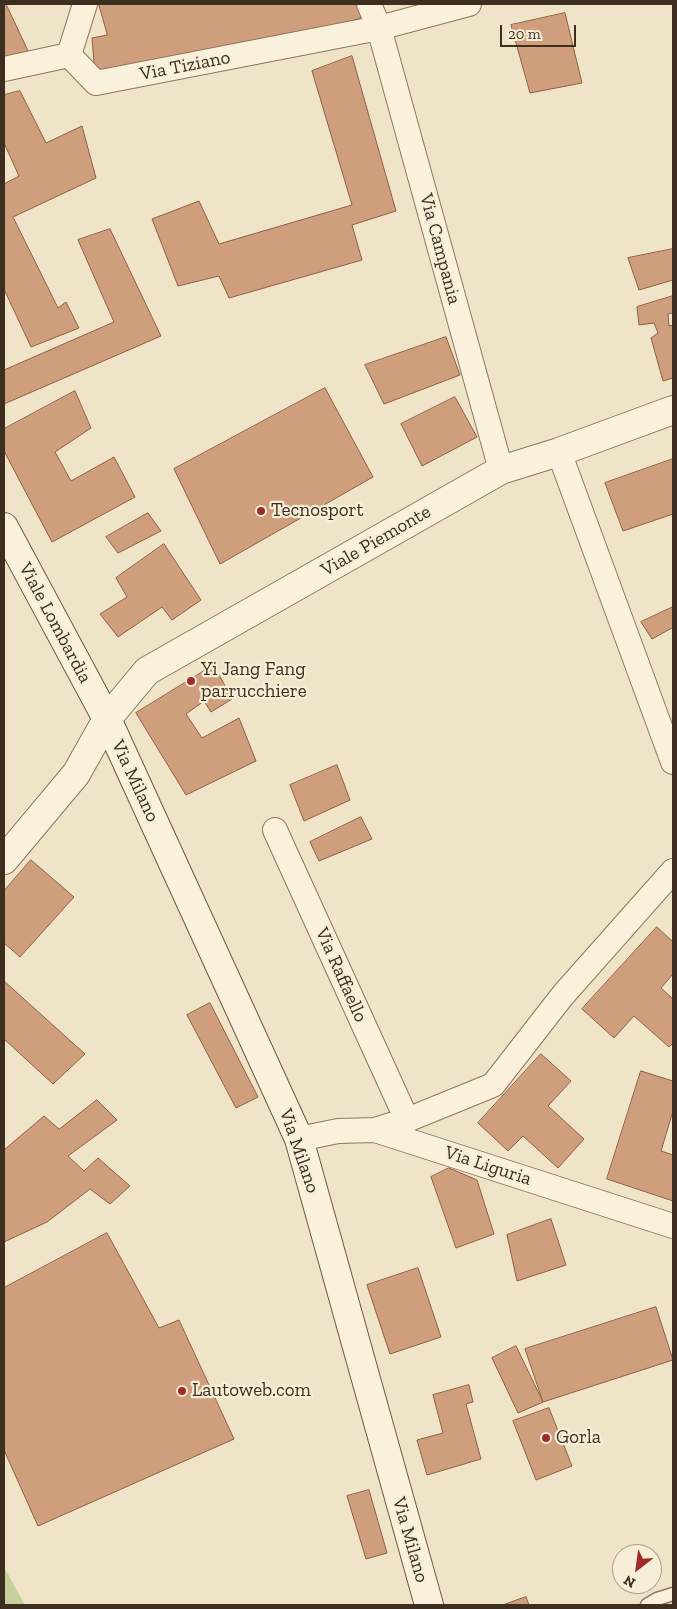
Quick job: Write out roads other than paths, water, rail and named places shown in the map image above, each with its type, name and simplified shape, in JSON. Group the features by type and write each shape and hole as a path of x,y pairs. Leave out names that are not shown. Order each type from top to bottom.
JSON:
{"main road":[{"name":"Viale Piemonte","path":"4,860 76,774 107,719 147,671 501,470 558,452 673,410"},
{"name":"Viale Lombardia","path":"4,527 107,719"},
{"name":"Via Milano","path":"107,719 299,1140 429,1605"}],"street":[{"path":"4,69 69,55 85,4"},
{"name":"Via Campania","path":"369,4 379,28 501,470"},
{"path":"379,28 469,4"},
{"name":"Via Tiziano","path":"69,55 96,83 379,28"},
{"path":"558,452 673,762"},
{"name":"Via Raffaello","path":"275,830 407,1120"},
{"path":"375,1130 407,1120 493,1086 563,996 673,871"},
{"name":"Via Liguria","path":"299,1140 338,1131 375,1130 673,1226"}],"lane":[{"path":"647,1605 657,1599 673,1594"}],"place":[{"name":"Tecnosport","path":"261,511"},
{"name":"Yi Jang Fang parrucchiere","path":"191,681"},
{"name":"Lautoweb.com","path":"182,1391"},
{"name":"Gorla","path":"546,1438"}]}
